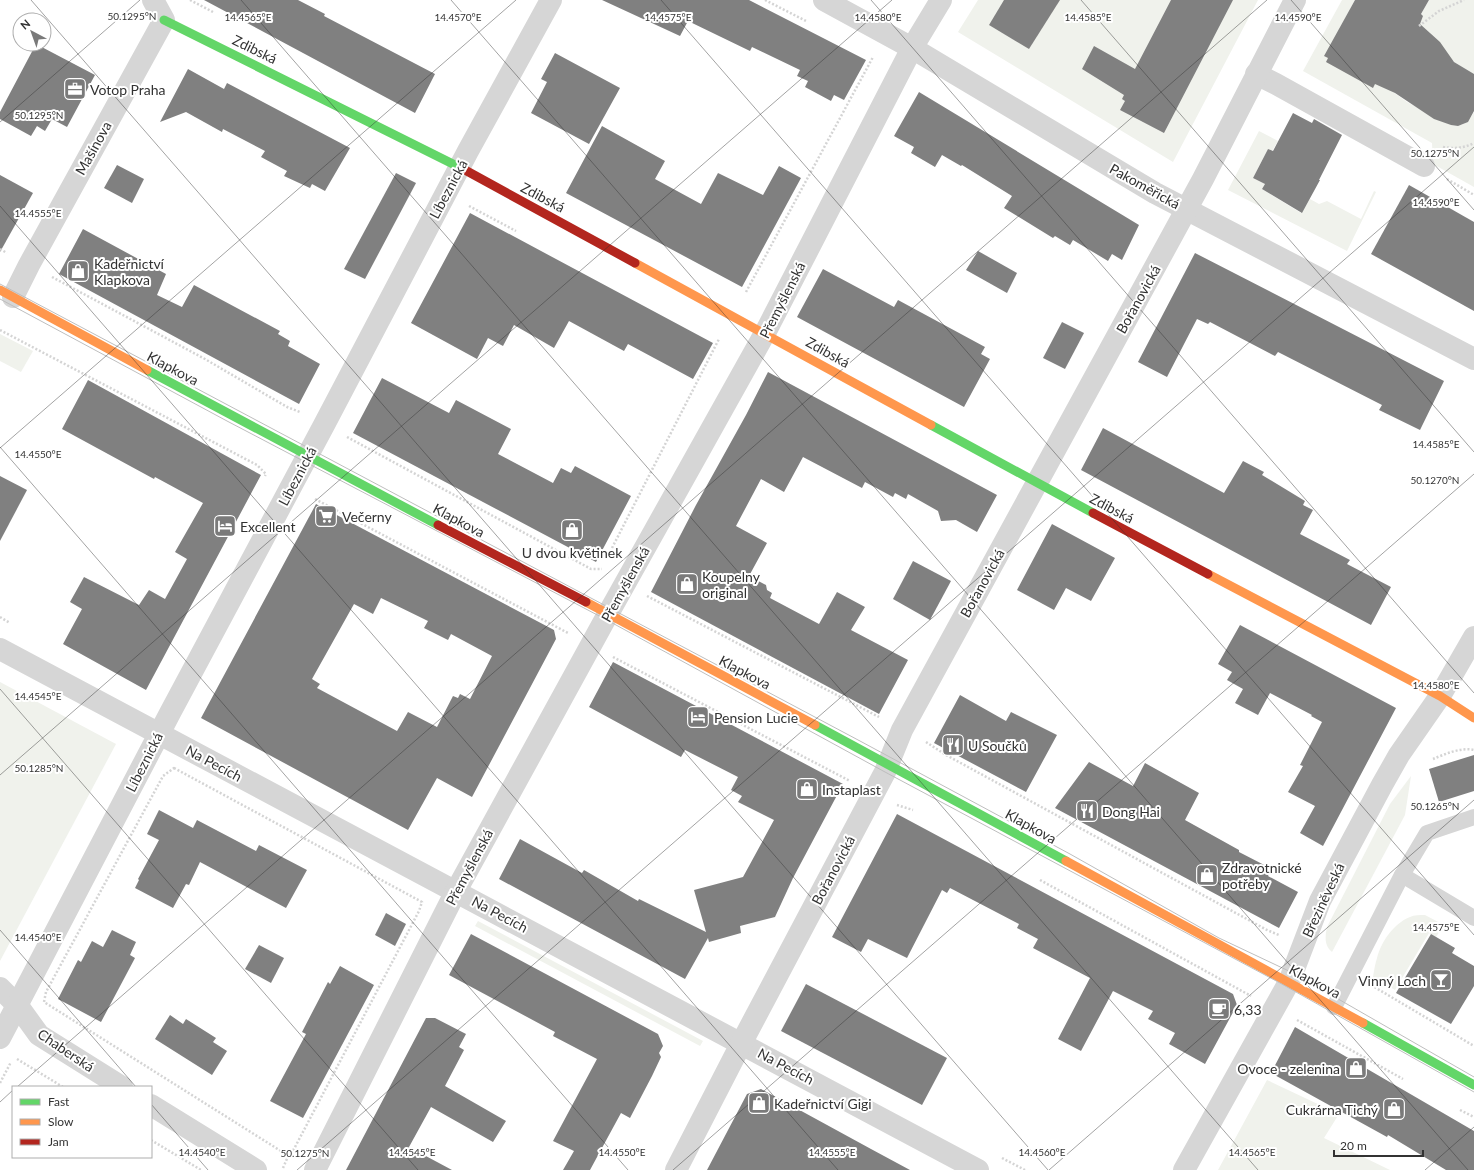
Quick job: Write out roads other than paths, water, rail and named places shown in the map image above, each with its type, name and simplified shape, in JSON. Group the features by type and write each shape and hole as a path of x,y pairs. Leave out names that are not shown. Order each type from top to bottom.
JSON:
{"street":[{"path":"153,0 164,20"},
{"name":"Líbeznická","path":"0,1038 159,734 459,168 551,0"},
{"name":"Pakoměřická","path":"824,0 912,48 1155,193 1474,359"},
{"name":"Přemyšlenská","path":"315,1170 456,891 608,614 765,333 912,48 941,0"},
{"name":"Bořanovická","path":"676,1170 873,794 888,764 902,730 1186,209 1295,0"},
{"name":"Zdibská","path":"164,20 459,168 765,333 1037,483 1440,696 1474,718"},
{"name":"Mašínova","path":"6,294 29,265 164,20"},
{"path":"1256,74 1424,166"},
{"name":"Klapkova","path":"6,294 888,764 1289,982 1474,1085"},
{"name":"Březiněveská","path":"1184,1170 1289,982 1320,901 1382,785 1399,755 1440,696 1474,636"},
{"name":"Na Pecích","path":"0,649 742,1042 978,1170"},
{"name":"Chaberská","path":"0,988 18,1006 39,1036 120,1086"},
{"path":"152,1106 256,1170"}],"lane":[{"path":"1334,1007 1402,875 1427,833 1474,817"},
{"path":"1402,875 1474,918"}],"tram line":[{"path":"0,284 860,741 1070,854 1219,938 1293,973 1474,1077"},
{"path":"0,299 227,421 605,619 885,772 1280,983 1474,1092"}],"place":[{"name":"Votop Praha","path":"75,89"},
{"name":"Kadeřnictví Klapkova","path":"78,271"},
{"name":"Večerny","path":"326,516"},
{"name":"Excellent","path":"225,526"},
{"name":"U dvou květinek","path":"572,530"},
{"name":"Koupelny original","path":"687,584"},
{"name":"Pension Lucie","path":"698,717"},
{"name":"U Součků","path":"953,745"},
{"name":"Instaplast","path":"807,789"},
{"name":"Dong Hai","path":"1087,811"},
{"name":"Zdravotnické potřeby","path":"1207,875"},
{"name":"Vinný Loch","path":"1441,980"},
{"name":"6,33","path":"1219,1009"},
{"name":"Ovoce - zelenina","path":"1356,1068"},
{"name":"Kadeřnictví Gigi","path":"759,1103"},
{"name":"Cukrárna Tichý","path":"1394,1109"}]}
